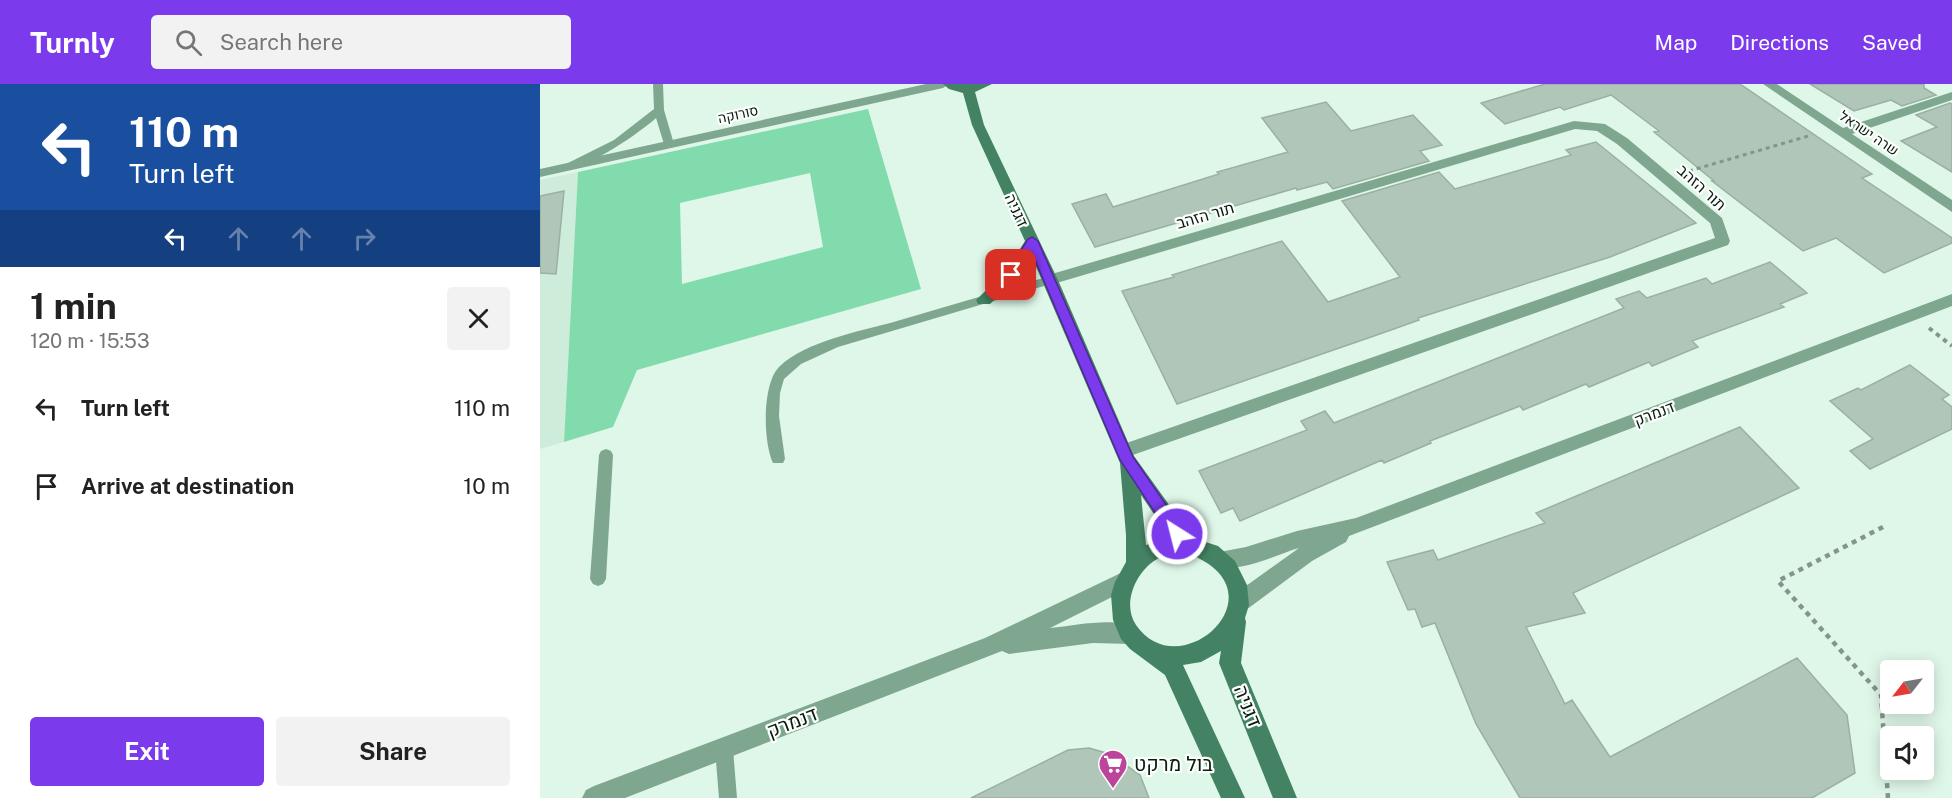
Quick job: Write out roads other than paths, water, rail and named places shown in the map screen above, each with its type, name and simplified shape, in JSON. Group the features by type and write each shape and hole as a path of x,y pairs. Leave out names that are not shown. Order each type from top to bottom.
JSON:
{"street":[{"name":"סורוקה","path":"540,173 944,84"},
{"path":"949,84 956,88 968,89 986,84"},
{"name":"שרה ישראל","path":"1769,84 1952,207"},
{"name":"דגניה","path":"968,89 978,124 1050,280 1126,456 1186,544"},
{"path":"1838,130 1952,96"},
{"name":"תור הזהב","path":"1050,280 1574,125 1600,127 1622,141 1717,221 1723,241 1126,456"},
{"path":"984,300 1011,275 1023,260 1032,241"},
{"name":"דנמרק","path":"1221,559 1246,556 1297,540 1356,526 1952,300"},
{"name":"דגניה","path":"1126,456 1137,535 1131,572"},
{"name":"דנמרק","path":"1239,607 1305,555 1356,526"},
{"path":"1151,651 1169,656 1187,656 1205,650 1220,640 1232,627 1239,607 1238,587 1232,571 1221,559 1205,549 1186,544 1168,546 1150,553 1131,572 1120,598 1122,617 1130,634 1151,651 1173,667 1233,798"},
{"name":"דנמרק","path":"594,798 990,646 1092,599 1131,572"},
{"name":"דגניה","path":"1239,607 1230,663 1285,798"},
{"name":"דנמרק","path":"990,646 1093,633 1130,634"}],"lane":[{"path":"658,84 659,110 669,144"},
{"path":"568,167 622,141 642,128 659,110"},
{"path":"778,459 771,404 778,377 805,355 834,344 1050,280"},
{"path":"598,579 606,456"},
{"path":"724,749 728,798"}],"place":[{"name":"בול מרקט","path":"1113,790"}]}
